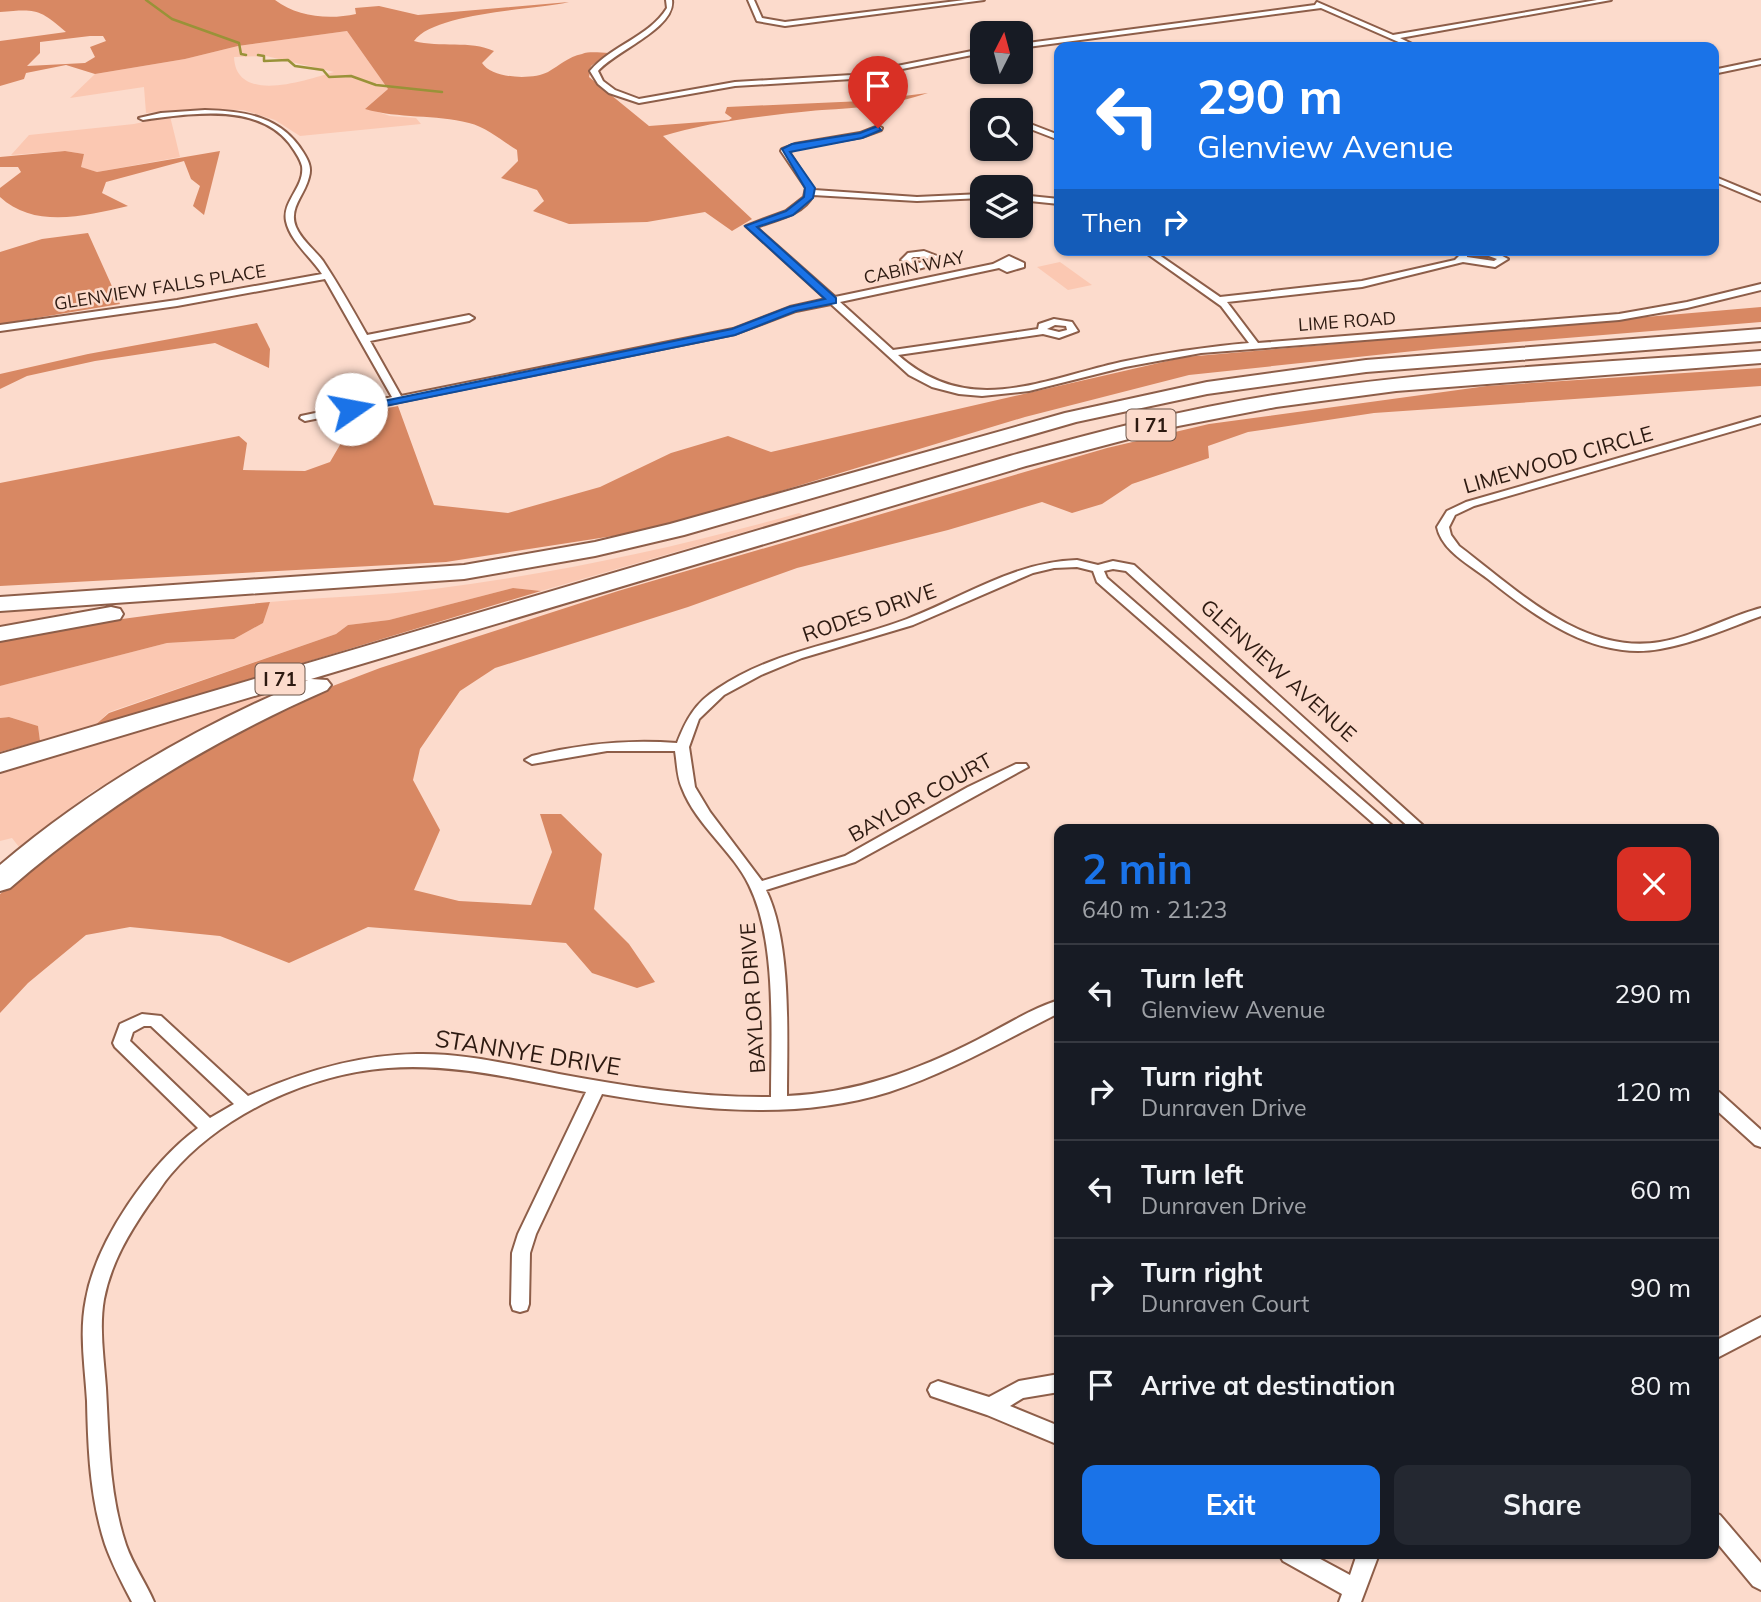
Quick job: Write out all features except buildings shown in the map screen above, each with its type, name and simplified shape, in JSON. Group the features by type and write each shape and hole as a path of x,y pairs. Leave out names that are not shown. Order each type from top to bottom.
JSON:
{"highway":[{"name":"I 71","path":"0,604 464,572 595,549 676,530 1072,416 1207,388 1366,366 1761,335"},
{"name":"I 71","path":"0,764 1063,448 1221,410 1401,386 1761,357"},
{"path":"0,634 115,614 249,597 442,579 464,572"},
{"path":"0,881 74,820 119,789 231,723 342,674 561,597"}],"street":[{"path":"669,0 670,8 663,18 611,54 594,71 598,80 624,98 637,101 735,84 852,77 970,53"},
{"path":"751,0 759,20 785,24 981,0"},
{"path":"1309,0 1404,42"},
{"path":"1392,37 1608,0"},
{"path":"1033,44 1323,6"},
{"path":"1719,71 1761,62"},
{"path":"143,118 205,111 236,114 262,121 294,142 306,162 306,174 291,207 290,224 318,262 398,400"},
{"path":"1033,127 1054,136"},
{"path":"878,128 862,135 788,150 785,154 810,188 808,198 796,209 750,226 890,353 1043,331"},
{"path":"1719,181 1761,199"},
{"path":"1741,190 1761,184"},
{"path":"810,192 917,199 970,197"},
{"path":"1033,199 1054,201"},
{"path":"1155,256 1219,300 1254,344"},
{"path":"1219,300 1385,280 1456,256"},
{"path":"923,266 937,278"},
{"name":"CABIN WAY","path":"305,418 735,331 793,309 998,266"},
{"name":"GLENVIEW FALLS PLACE","path":"0,328 177,303 325,276"},
{"name":"LIME ROAD","path":"890,353 913,373 938,387 971,394 1006,393 1140,360 1254,344 1619,317 1687,305 1761,287"},
{"path":"364,339 469,318"},
{"name":"LIMEWOOD CIRCLE","path":"1761,420 1470,504 1451,513 1443,527 1445,536 1455,548 1569,630 1606,645 1639,648 1658,646 1761,612"},
{"name":"RODES DRIVE","path":"683,748 685,735 694,719 712,698 741,677 906,623 987,587 1046,566 1078,563 1098,569"},
{"name":"GLENVIEW AVENUE","path":"1098,569 1113,565 1130,568 1414,824"},
{"path":"1098,569 1101,579 1383,824"},
{"path":"532,760 588,748 630,745 683,748"},
{"name":"BAYLOR DRIVE","path":"683,748 683,773 689,789 758,887 773,944 779,1101"},
{"name":"BAYLOR COURT","path":"758,887 850,859 973,790 1021,767"},
{"name":"STANNYE DRIVE","path":"144,1602 116,1546 104,1502 93,1351 95,1299 116,1242 133,1213 169,1163 210,1129 247,1106 311,1077 383,1061 454,1061 597,1087 710,1102 823,1100 870,1092 901,1082 1054,1008"},
{"path":"210,1129 121,1043 126,1028 142,1020 155,1020 247,1106"},
{"path":"520,1304 521,1253 527,1234 597,1087"},
{"path":"1719,1102 1761,1140"},
{"path":"1719,1349 1761,1325"},
{"path":"991,1407 1019,1390 1054,1384"},
{"path":"938,1390 991,1407 1054,1434"},
{"path":"1719,1529 1761,1579"},
{"path":"1297,1559 1351,1595 1366,1559"}],"shaded area":[{"path":"0,0 275,0 303,13 335,17 356,14 355,8 379,6 418,15 569,2 463,18 425,31 414,41 485,48 494,51 482,63 487,68 503,75 523,77 541,75 572,57 585,53 609,53 591,66 589,77 649,126 729,120 732,118 725,113 727,107 863,101 928,93 875,105 720,123 663,136 752,219 732,231 705,212 647,222 569,224 533,211 544,201 537,190 501,178 518,161 517,150 488,131 456,120 365,109 388,89 347,31 238,46 185,59 95,74 66,65 26,73 24,79 0,86 0,41 66,32 49,18 36,12 0,12","holes":["103,36 106,41 90,47 95,57 85,63 27,66 40,53 40,42"]},
{"path":"347,31 388,89 366,108 390,116 416,118 421,124 300,136 275,120 243,110 195,109 146,113 144,87 70,98 95,74 185,59 238,46","holes":["266,56 334,72 274,86 259,85 247,81 238,72 234,57"]},
{"path":"170,116 180,157 97,172 80,167 84,154 65,151 11,155 29,135 134,124"},
{"path":"65,151 84,154 81,167 97,172 220,151 204,215 193,206 200,186 191,179 184,161 106,182 102,193 128,206 95,213 44,217 14,207 0,197 0,188 21,172 18,167 0,167 0,157"},
{"path":"88,233 120,304 0,324 0,252 42,239"},
{"path":"1060,262 1092,285 1068,290 1037,267"},
{"path":"1761,307 1761,322 1433,349 1189,375 1025,417 652,530 446,562 0,586 0,483 239,436 247,443 243,470 305,471 330,462 358,414 398,406 434,505 508,513 600,487 671,453 728,436 771,452 1185,357"},
{"path":"257,323 270,349 269,368 215,343 95,361 27,376 0,389 0,374 88,354"},
{"path":"1761,368 1761,386 1374,413 1248,432 1208,446 1209,458 1132,484 1102,504 1072,513 1042,502 948,530 797,568 688,607 495,668 460,691 420,749 413,780 440,830 414,890 459,901 531,905 552,852 540,814 561,814 602,854 594,909 629,944 655,982 637,988 592,973 566,943 368,927 289,963 220,936 130,927 86,935 28,983 0,1013 0,894 146,778 275,708 380,668 618,591 1107,448 1209,424 1487,386"},
{"path":"799,513 803,515 541,591 513,588 389,620 348,625 336,634 109,712 94,726 40,741 38,726 9,717 0,718 0,686 167,643 234,639 263,623 270,602 480,583 663,548"},
{"path":"513,588 541,591 94,726 109,713 336,634 348,625 389,620"},
{"path":"270,602 263,623 234,639 167,643 0,686 0,639 135,617"},
{"path":"72,609 70,612 0,626 0,610"},
{"path":"288,684 292,688 93,791 19,847 12,838 0,841 0,774"},
{"path":"9,717 38,726 40,741 0,752 0,718"}],"waterway":[{"path":"146,0 172,19 239,43 241,54 246,55"},
{"path":"258,55 264,56 264,61 288,60 295,66 323,70 329,77 351,76 376,85 442,92"}],"route":[{"path":"351,409 735,331 793,309 832,300 750,226 789,213 808,198 810,188 785,151 795,146 862,135 878,128"}]}
